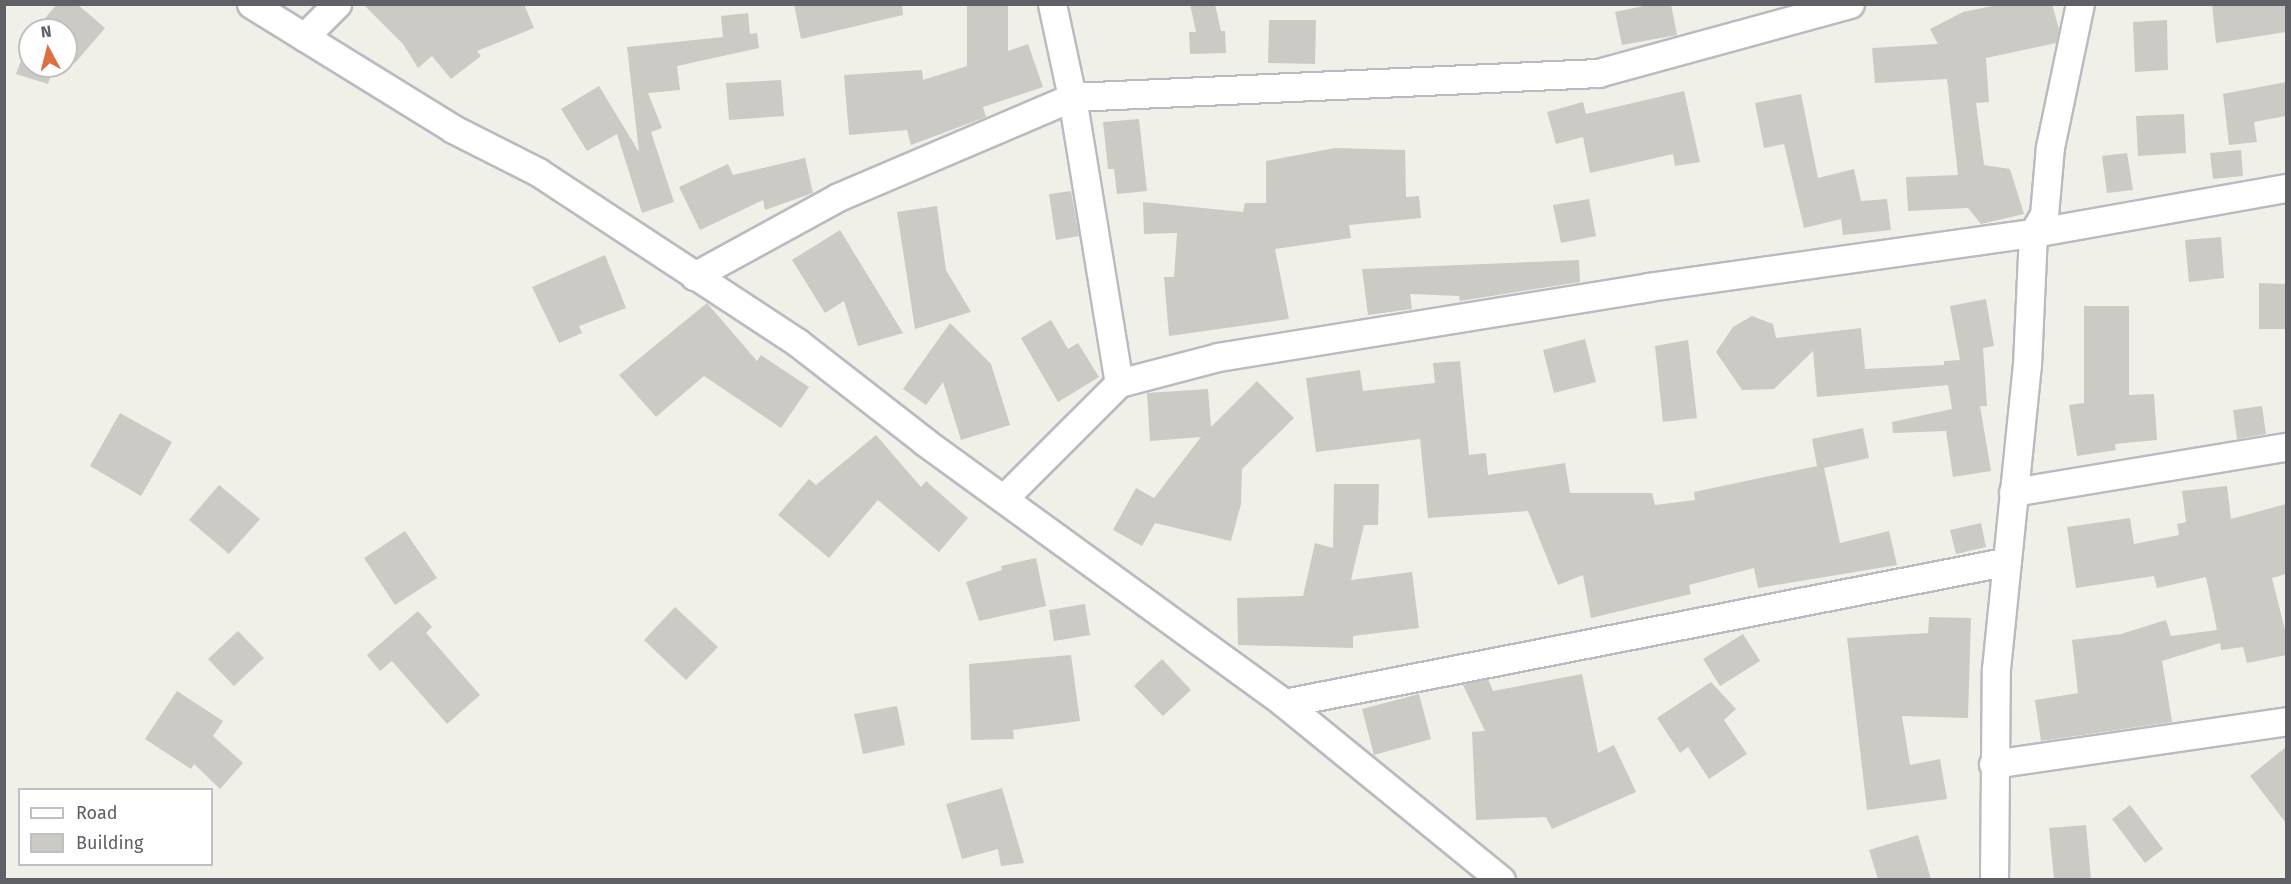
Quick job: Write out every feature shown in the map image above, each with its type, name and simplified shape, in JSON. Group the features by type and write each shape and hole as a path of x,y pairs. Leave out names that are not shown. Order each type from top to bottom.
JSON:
{"street":[{"path":"251,4 453,129 538,172 798,343 1004,498 1284,703 1501,879"},
{"path":"304,37 337,4"},
{"path":"1052,4 1072,97 1119,383"},
{"path":"694,276 838,197 1072,97 1598,73 1850,4"},
{"path":"1994,879 1994,764 2004,562 2027,365 2033,233 2044,215 2050,147 2080,4"},
{"path":"1004,498 1119,383 1229,356 1648,287 2033,233 2286,188"},
{"path":"2013,492 2286,447"},
{"path":"1284,703 2004,562"},
{"path":"1994,764 2286,721"}],"building":[{"path":"57,4 77,4 105,28 78,60 78,18 45,18"},
{"path":"363,4 524,4 534,28 477,51 481,56 451,79 432,56 418,68 403,44"},
{"path":"794,4 902,4 903,15 801,39"},
{"path":"967,4 1008,4 1008,51 1028,44 1043,87 983,107 986,117 911,145 907,130 849,135 844,75 922,70 923,80 967,66"},
{"path":"1190,4 1215,4 1221,31 1225,31 1226,53 1190,54 1189,32 1196,32"},
{"path":"1653,4 1671,4 1677,35 1622,45 1615,12"},
{"path":"2002,4 2052,4 2059,29 2056,43 1986,58 1989,102 1976,103 1984,165 2010,169 2024,214 1981,224 1968,208 1908,211 1906,177 1958,175 1947,79 1875,83 1872,48 1938,44 1930,29 1963,12"},
{"path":"2212,4 2286,4 2286,32 2216,43"},
{"path":"748,13 750,34 757,33 759,48 677,66 680,90 648,93 662,128 651,132 674,202 642,213 617,134 587,151 561,109 599,86 639,152 627,47 723,37 721,16"},
{"path":"1269,20 1316,20 1315,64 1268,63"},
{"path":"2167,20 2168,70 2135,72 2133,22"},
{"path":"29,78 50,78 48,84"},
{"path":"781,80 784,116 729,120 726,83"},
{"path":"2286,82 2286,116 2254,122 2257,142 2229,145 2223,94"},
{"path":"1684,91 1700,162 1675,166 1673,154 1590,173 1583,137 1556,144 1547,112 1583,102 1586,114"},
{"path":"1801,94 1818,178 1854,169 1861,201 1887,199 1891,230 1843,235 1841,219 1804,228 1784,144 1764,148 1755,103"},
{"path":"2184,114 2186,153 2138,156 2136,116"},
{"path":"1139,119 1147,191 1117,194 1114,169 1108,169 1103,122"},
{"path":"1335,148 1405,150 1406,197 1419,196 1421,218 1349,225 1351,238 1275,249 1289,319 1169,336 1164,277 1174,277 1177,233 1144,234 1143,202 1243,212 1245,203 1266,203 1266,161"},
{"path":"2241,150 2243,176 2213,179 2210,153"},
{"path":"2127,153 2133,190 2107,193 2102,156"},
{"path":"805,158 813,193 765,210 763,200 700,230 679,187 728,164 733,175"},
{"path":"1071,191 1079,236 1056,240 1049,194"},
{"path":"1589,199 1596,236 1561,243 1553,205"},
{"path":"937,206 946,270 971,312 915,329 897,212"},
{"path":"840,230 903,333 858,346 844,301 825,313 792,260"},
{"path":"2221,237 2224,278 2189,282 2185,240"},
{"path":"605,255 626,308 579,326 582,333 559,343 532,287"},
{"path":"1579,260 1580,282 1460,301 1459,296 1410,294 1412,309 1368,315 1362,269"},
{"path":"2259,283 2286,284 2286,329 2259,329"},
{"path":"1986,299 1994,346 1983,348 1987,406 1980,406 1991,471 1953,477 1946,431 1893,433 1892,422 1952,409 1948,385 1817,397 1813,351 1774,389 1742,390 1716,352 1733,327 1752,316 1773,324 1776,338 1861,328 1865,369 1944,365 1944,361 1960,360 1950,306"},
{"path":"707,303 757,361 761,355 809,387 781,428 704,376 656,417 619,375"},
{"path":"2084,306 2129,306 2129,395 2154,394 2157,440 2115,444 2116,450 2077,456 2069,405 2084,403"},
{"path":"1051,320 1068,349 1078,343 1099,377 1058,402 1021,338"},
{"path":"950,323 991,364 1010,425 961,440 943,382 926,405 903,389"},
{"path":"1585,339 1596,382 1554,393 1543,350"},
{"path":"1688,340 1697,418 1663,422 1655,346"},
{"path":"1460,361 1469,455 1486,453 1488,475 1565,463 1570,493 1652,493 1655,505 1695,500 1694,492 1817,466 1812,439 1863,428 1869,458 1824,468 1840,543 1889,531 1897,565 1758,588 1754,568 1689,585 1691,594 1591,618 1583,575 1558,585 1528,511 1428,518 1420,439 1316,452 1306,378 1360,370 1363,391 1435,383 1433,363"},
{"path":"1257,381 1294,418 1242,469 1241,504 1231,541 1155,523 1142,546 1113,530 1136,488 1154,498 1201,437 1150,441 1147,393 1208,389 1211,427"},
{"path":"2262,406 2266,434 2237,439 2233,410"},
{"path":"120,413 172,442 141,496 90,466"},
{"path":"876,435 921,487 926,481 968,518 939,552 878,500 829,558 778,515 809,479 816,485"},
{"path":"1334,484 1379,484 1378,525 1364,525 1351,580 1412,572 1419,628 1353,636 1353,648 1238,645 1237,598 1303,596 1315,543 1333,548"},
{"path":"219,485 260,519 229,554 189,520"},
{"path":"2227,486 2231,519 2286,504 2286,574 2272,578 2286,634 2286,655 2247,663 2243,647 2221,650 2220,643 2162,661 2172,722 2041,741 2035,700 2078,693 2072,640 2121,634 2166,620 2171,636 2217,630 2206,577 2157,588 2154,576 2076,588 2067,527 2130,518 2134,544 2179,535 2177,524 2186,522 2182,491"},
{"path":"1981,523 1986,547 1956,554 1950,530"},
{"path":"405,531 437,578 395,605 364,558"},
{"path":"1036,558 1046,606 979,621 966,582 1002,570 1001,566"},
{"path":"1085,604 1090,635 1054,641 1049,610"},
{"path":"675,607 718,647 686,680 644,640"},
{"path":"418,611 432,627 426,633 480,695 447,724 392,661 380,671 367,655"},
{"path":"1929,617 1971,618 1968,718 1902,716 1910,765 1940,759 1947,799 1867,810 1847,638 1928,633"},
{"path":"238,631 264,658 234,686 208,659"},
{"path":"1743,634 1760,661 1720,686 1703,659"},
{"path":"1071,655 1080,721 1013,730 1014,739 971,740 969,664"},
{"path":"1162,659 1191,690 1163,716 1134,686"},
{"path":"1582,674 1598,753 1614,745 1636,792 1552,829 1546,817 1476,820 1472,732 1485,731 1463,685 1488,679 1493,691"},
{"path":"1711,682 1736,709 1724,720 1747,754 1709,779 1688,747 1680,753 1657,718"},
{"path":"177,691 223,721 213,736 243,763 220,789 194,764 191,769 145,739"},
{"path":"1419,694 1431,739 1374,755 1362,709"},
{"path":"897,706 905,745 863,754 854,714"},
{"path":"2286,747 2286,823 2250,776"},
{"path":"1002,788 1024,863 1001,866 998,849 962,859 946,804"},
{"path":"2130,805 2163,849 2145,863 2112,819"},
{"path":"2086,825 2091,879 2054,879 2049,828"},
{"path":"1918,835 1931,879 1878,879 1869,850"}]}
